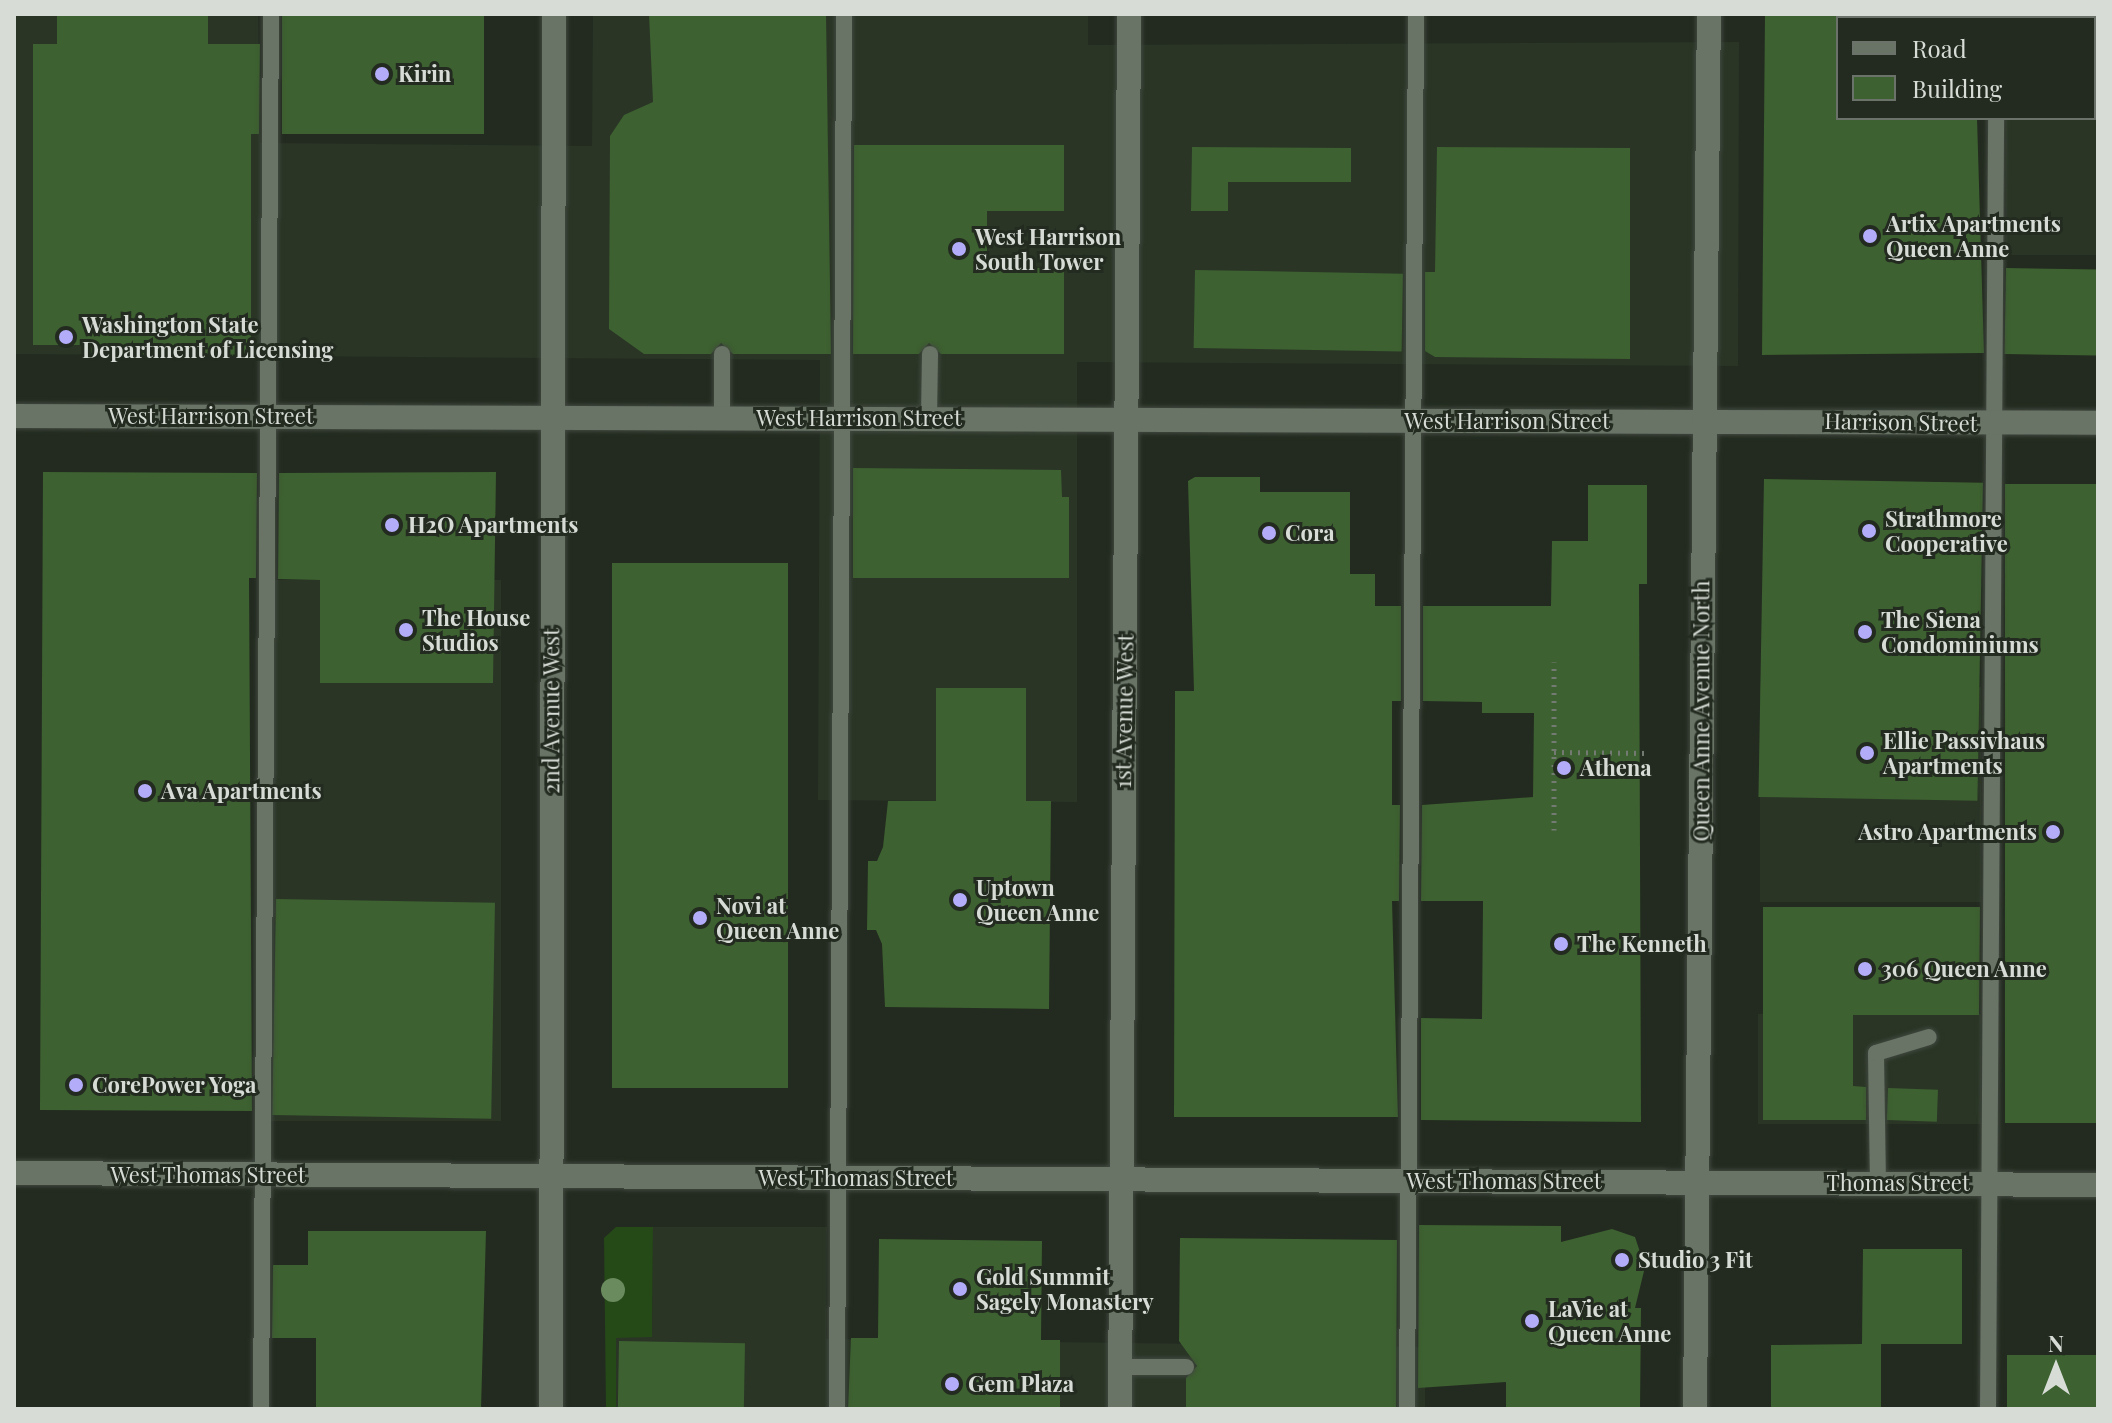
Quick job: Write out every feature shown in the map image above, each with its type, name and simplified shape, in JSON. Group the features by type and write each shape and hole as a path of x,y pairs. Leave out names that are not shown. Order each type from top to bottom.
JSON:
{"street":[{"name":"2nd Avenue West","path":"551,1409 554,14"},
{"name":"1st Avenue West","path":"1120,1409 1129,14"},
{"name":"Queen Anne Avenue North","path":"1695,1409 1709,14"},
{"name":"West Harrison Street","path":"14,416 1704,422"},
{"name":"Harrison Street","path":"1704,422 2098,423"},
{"name":"West Thomas Street","path":"14,1173 1698,1182"},
{"name":"Thomas Street","path":"1698,1182 2098,1185"}],"lane":[{"path":"261,1409 271,14"},
{"path":"837,1409 839,418 844,14"},
{"path":"1407,1409 1410,421 1416,14"},
{"path":"1988,1409 1989,1184 1999,1049 2000,566 1994,423 1996,120"},
{"path":"722,354 722,418"},
{"path":"929,418 930,354"},
{"path":"1878,1183 1876,1053 1929,1037"},
{"path":"1120,1367 1186,1367"}],"path":[{"path":"1554,662 1554,830"},
{"path":"1554,752 1648,753"}],"shaded area":[{"path":"14,14 258,14 260,143 592,146 593,14 1088,14 1088,45 1739,42 1738,366 1077,362 1077,802 818,800 820,360 14,354"},
{"path":"2006,14 2098,14 2098,255 2006,255 2006,120 2096,120 2096,16"},
{"path":"260,580 501,580 501,1121 260,1121"},
{"path":"1760,687 1981,687 1981,902 1760,902"},
{"path":"1758,1014 1981,1014 1981,1124 1758,1124"},
{"path":"653,1227 827,1227 826,1339 1425,1347 1425,1409 616,1409 616,1337 652,1336"}],"green space":[{"path":"616,1227 653,1227 652,1337 616,1338 616,1409 606,1409 604,1238"}],"building":[{"path":"57,14 208,14 208,44 260,44 259,134 251,134 251,356 88,356 88,345 33,345 33,44 57,44"},
{"name":"Kirin","path":"282,14 484,14 484,134 282,134"},
{"path":"649,14 826,14 831,354 733,354 721,343 711,354 644,354 609,329 610,136 624,115 653,102"},
{"name":"Artix Apartments Queen Anne","path":"1765,14 1838,14 1836,120 1977,120 1984,353 1762,355"},
{"name":"West Harrison South Tower","path":"854,145 1064,145 1064,211 987,211 987,268 1064,268 1064,354 941,354 929,343 919,354 853,354"},
{"path":"1192,147 1351,148 1351,182 1228,182 1228,211 1191,211"},
{"path":"1437,147 1630,148 1630,359 1435,357 1425,351 1425,272 1435,272"},
{"path":"2006,268 2098,270 2096,356 2004,354"},
{"path":"1195,270 1403,274 1402,352 1194,348"},
{"path":"853,468 1061,470 1062,497 1069,497 1069,578 853,578"},
{"name":"Ava Apartments","path":"43,472 257,473 256,578 249,578 252,1111 40,1110"},
{"path":"496,472 493,683 320,683 320,580 278,579 279,473"},
{"path":"1195,477 1260,477 1260,492 1350,492 1350,574 1375,574 1375,606 1401,606 1401,701 1392,701 1392,805 1400,805 1399,901 1392,901 1398,1117 1174,1117 1175,691 1194,691 1188,481"},
{"path":"1764,479 1983,483 1977,801 1758,797"},
{"name":"Astro Apartments","path":"2005,484 2098,484 2098,1123 2005,1123"},
{"path":"1588,485 1647,485 1647,584 1639,584 1641,1122 1421,1120 1421,1018 1482,1019 1483,901 1421,901 1422,805 1533,797 1534,713 1482,713 1482,702 1423,701 1423,606 1551,606 1552,541 1588,541"},
{"name":"Novi at Queen Anne","path":"612,563 788,563 788,1088 612,1088"},
{"name":"Uptown Queen Anne","path":"936,688 1026,688 1026,801 1051,801 1049,1009 885,1007 882,944 876,930 867,930 868,861 877,861 883,847 888,801 936,801"},
{"path":"276,899 495,903 491,1119 272,1115"},
{"name":"306 Queen Anne","path":"1763,907 1980,907 1979,1015 1853,1015 1853,1086 1866,1087 1866,1120 1763,1120"},
{"path":"1888,1088 1938,1090 1937,1122 1887,1120"},
{"name":"LaVie at Queen Anne","path":"1419,1225 1561,1226 1561,1242 1612,1229 1635,1237 1645,1267 1635,1308 1641,1308 1640,1409 1506,1409 1506,1382 1418,1388"},
{"path":"308,1231 486,1231 481,1409 316,1409 316,1338 272,1338 273,1265 308,1265"},
{"path":"1180,1238 1397,1240 1396,1409 1186,1409 1186,1378 1197,1366 1179,1341"},
{"path":"879,1239 1042,1241 1041,1340 1060,1340 1060,1409 848,1409 851,1338 878,1338"},
{"path":"1863,1249 1962,1249 1962,1344 1881,1344 1881,1409 1771,1409 1771,1345 1862,1344"},
{"path":"619,1341 745,1343 744,1409 618,1409"},
{"path":"2007,1355 2098,1355 2098,1409 2007,1409"}],"place":[{"name":"Kirin","path":"382,74"},
{"name":"Artix Apartments Queen Anne","path":"1870,236"},
{"name":"West Harrison South Tower","path":"959,249"},
{"name":"Washington State Department of Licensing","path":"66,337"},
{"name":"H2O Apartments","path":"392,525"},
{"name":"Strathmore Cooperative","path":"1869,531"},
{"name":"Cora","path":"1269,533"},
{"name":"The House Studios","path":"406,630"},
{"name":"The Siena Condominiums","path":"1865,632"},
{"name":"Ellie Passivhaus Apartments","path":"1867,753"},
{"name":"Athena","path":"1564,768"},
{"name":"Ava Apartments","path":"145,791"},
{"name":"Astro Apartments","path":"2053,832"},
{"name":"Uptown Queen Anne","path":"960,900"},
{"name":"Novi at Queen Anne","path":"700,918"},
{"name":"The Kenneth","path":"1561,944"},
{"name":"306 Queen Anne","path":"1865,969"},
{"name":"CorePower Yoga","path":"76,1085"},
{"name":"Studio 3 Fit","path":"1622,1260"},
{"name":"Gold Summit Sagely Monastery","path":"960,1289"},
{"name":"LaVie at Queen Anne","path":"1532,1321"},
{"name":"Gem Plaza","path":"952,1384"}]}
